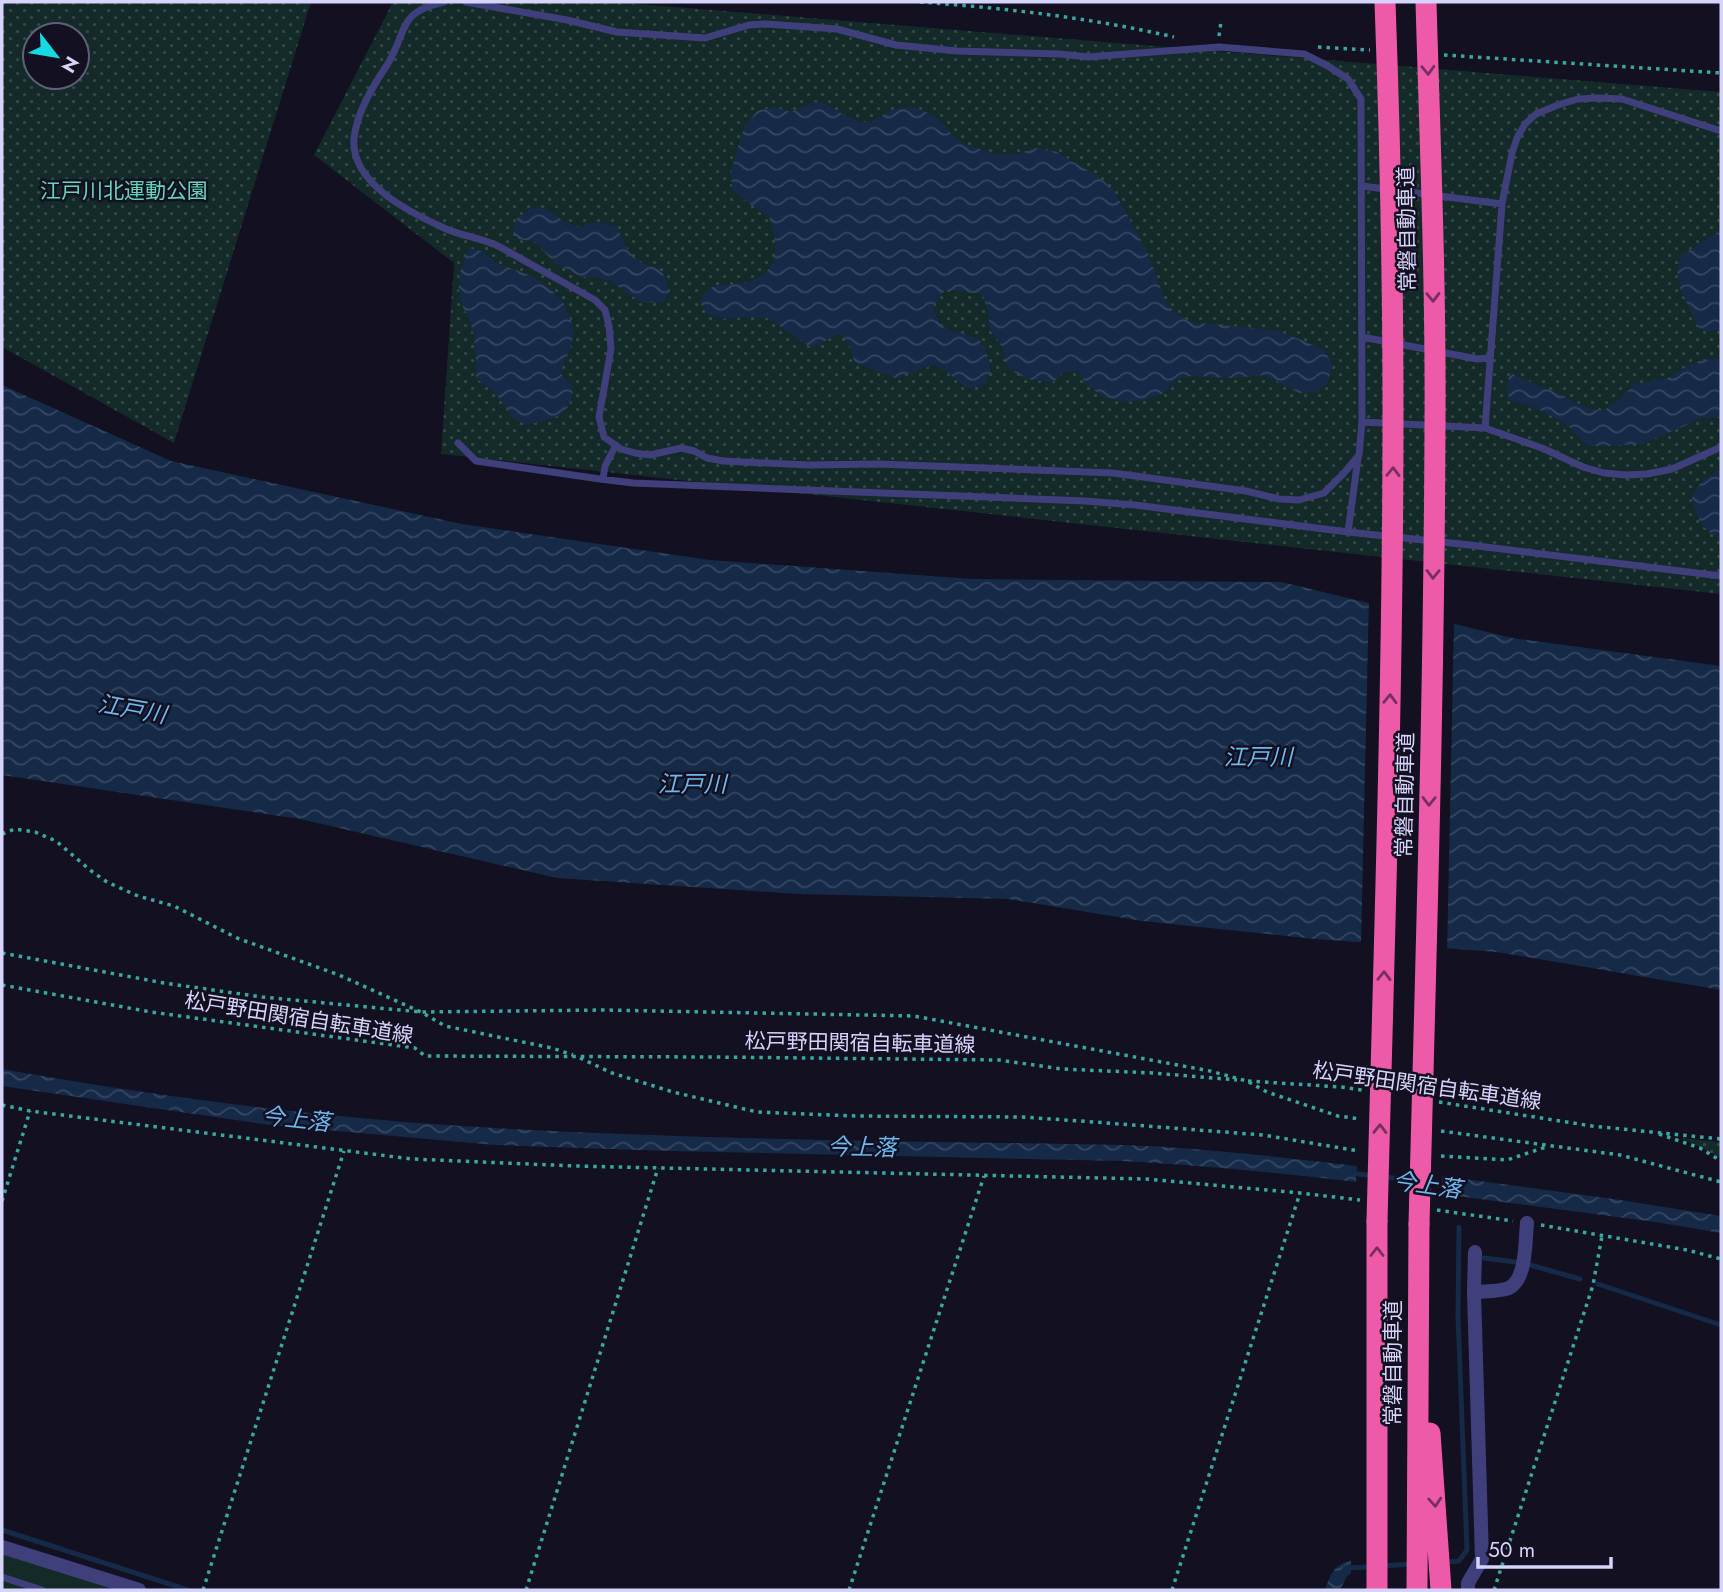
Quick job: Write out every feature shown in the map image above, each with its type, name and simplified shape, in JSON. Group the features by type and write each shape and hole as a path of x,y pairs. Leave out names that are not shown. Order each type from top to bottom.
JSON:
{"highway":[{"name":"常磐自動車道","path":"1374,1590 1377,1222 1390,729 1393,413 1391,180 1385,2"},
{"name":"常磐自動車道","path":"1417,1590 1418,1263 1435,424 1432,181 1426,2"},
{"path":"1418,1263 1440,1590"}],"street":[{"path":"1474,1292 1507,1289 1515,1283 1522,1271 1527,1223"},
{"path":"1468,1590 1468,1583 1482,1559 1475,1252"},
{"path":"2,1547 139,1590"}],"lane":[{"path":"444,2 426,6 411,16 401,30 393,55 357,123 354,141 359,163 369,180 385,196 445,229 491,242 595,300 605,310 611,349 598,417 604,437 621,449 650,455 681,448 723,461 1113,473 1299,500 1324,493 1359,455"},
{"path":"466,2 617,32 705,38 749,25 766,24 837,29 896,44 957,51 1088,57 1219,47 1304,54 1328,66 1348,79 1362,99 1362,422 1348,532"},
{"path":"1485,428 1502,204 1517,138 1525,124 1536,114 1558,105 1598,97 1622,99 1721,131"},
{"path":"1362,186 1502,204"},
{"path":"1362,337 1477,359 1490,358"},
{"path":"1362,422 1485,428 1542,448 1583,467 1626,475 1672,469 1721,447"},
{"path":"458,443 476,461 603,480 1135,505 1721,576"},
{"path":"603,480 605,466 616,445"},
{"path":"2,1577 42,1590"}],"path":[{"path":"920,2 1072,18 1133,27 1182,39"},
{"path":"1219,37 1221,22"},
{"path":"1315,47 1370,50"},
{"path":"1439,54 1721,73"},
{"path":"2,834 15,829 35,832 56,841 107,882 138,897 174,905 237,938 339,975 421,1012 445,1026 552,1048 612,1073 673,1092 757,1112 855,1116 1022,1117 1263,1135 1361,1151"},
{"path":"2,953 137,978 250,995 421,1012 604,1010 914,1016 1189,1066 1247,1081"},
{"name":"松戸野田関宿自転車道線","path":"2,985 151,1012 415,1048 425,1056 999,1060 1062,1069 1153,1073 1368,1091"},
{"name":"松戸野田関宿自転車道線","path":"1434,1101 1592,1126 1721,1139"},
{"path":"2,1105 30,1111 412,1159 658,1168 1146,1179 1300,1193 1172,1590"},
{"path":"2,1201 30,1111"},
{"path":"1650,1131 1700,1148 1721,1161"},
{"path":"1439,1156 1507,1160 1548,1146 1620,1155 1721,1182"},
{"path":"203,1590 344,1152"},
{"path":"526,1590 658,1168"},
{"path":"849,1590 985,1175"},
{"path":"1494,1590 1593,1286 1602,1236"}],"green space":[{"name":"江戸川北運動公園","path":"2,2 311,2 174,443 2,347"},
{"path":"393,2 613,2 1721,92 1721,594 441,454 454,263 314,155"},
{"path":"1682,1138 1721,1142 1721,1158"},
{"path":"2,1553 115,1590 2,1590"}],"water":[{"path":"814,102 826,104 861,122 871,122 891,110 905,106 919,109 935,116 962,143 995,154 1017,154 1036,148 1057,152 1099,177 1114,191 1148,253 1164,298 1173,311 1190,322 1275,330 1324,350 1333,366 1327,383 1317,392 1299,393 1264,375 1233,378 1192,376 1178,378 1162,394 1145,400 1126,402 1103,397 1085,383 1079,371 1065,372 1053,382 1032,380 1015,373 1007,365 1003,348 989,329 989,315 982,294 945,290 934,305 939,322 943,326 978,339 986,351 991,372 982,386 966,388 934,365 896,378 855,363 849,344 840,333 812,348 768,318 724,319 707,314 699,301 708,291 715,286 755,279 766,272 775,256 775,241 769,216 732,189 731,172 745,126 757,111 774,107 791,112"},
{"path":"532,208 544,208 578,227 596,222 617,226 630,253 664,275 669,293 662,303 641,302 610,281 582,277 556,264 535,242 519,239 513,232 517,218"},
{"path":"1721,230 1721,330 1706,332 1698,327 1680,288 1677,268 1682,255"},
{"path":"470,248 484,252 494,262 532,276 549,287 565,305 574,329 571,348 561,374 573,387 572,397 565,411 552,419 526,425 513,418 496,394 476,378 473,334 461,302 459,288 461,267"},
{"path":"1721,359 1721,417 1703,418 1642,444 1588,446 1567,425 1542,411 1510,400 1506,390 1510,373 1587,408 1603,411 1635,384 1668,378 1702,360"},
{"name":"江戸川","path":"2,385 171,461 462,524 710,560 973,579 1282,582 1512,638 1721,666 1721,990 1497,952 1315,939 1142,921 1008,899 798,894 557,878 300,819 2,775"},
{"path":"1721,470 1721,540 1701,523 1692,498 1703,481"},
{"path":"2,1069 248,1106 372,1119 653,1135 1125,1145 1270,1156 1357,1166 1356,1182 1122,1161 495,1145 270,1125 2,1086"},
{"path":"1442,1176 1721,1216 1721,1233 1442,1194"},
{"path":"1351,1560 1351,1574 1347,1576 1340,1590 1325,1590 1334,1571"}],"pier":[{"path":"1369,599 1454,620 1447,952 1361,946"}],"waterway":[{"name":"今上落","path":"1350,1173 1375,1176"},
{"name":"今上落","path":"1385,1177 1417,1181"},
{"name":"今上落","path":"1426,1182 1448,1185"},
{"path":"1443,1562 1459,1561 1467,1550 1458,1317 1459,1227"},
{"path":"1484,1258 1515,1262"},
{"path":"1530,1265 1580,1279"},
{"path":"1598,1284 1721,1325"},
{"path":"2,1530 188,1590"},
{"path":"1383,1566 1412,1564"},
{"path":"1345,1568 1373,1567"}]}
